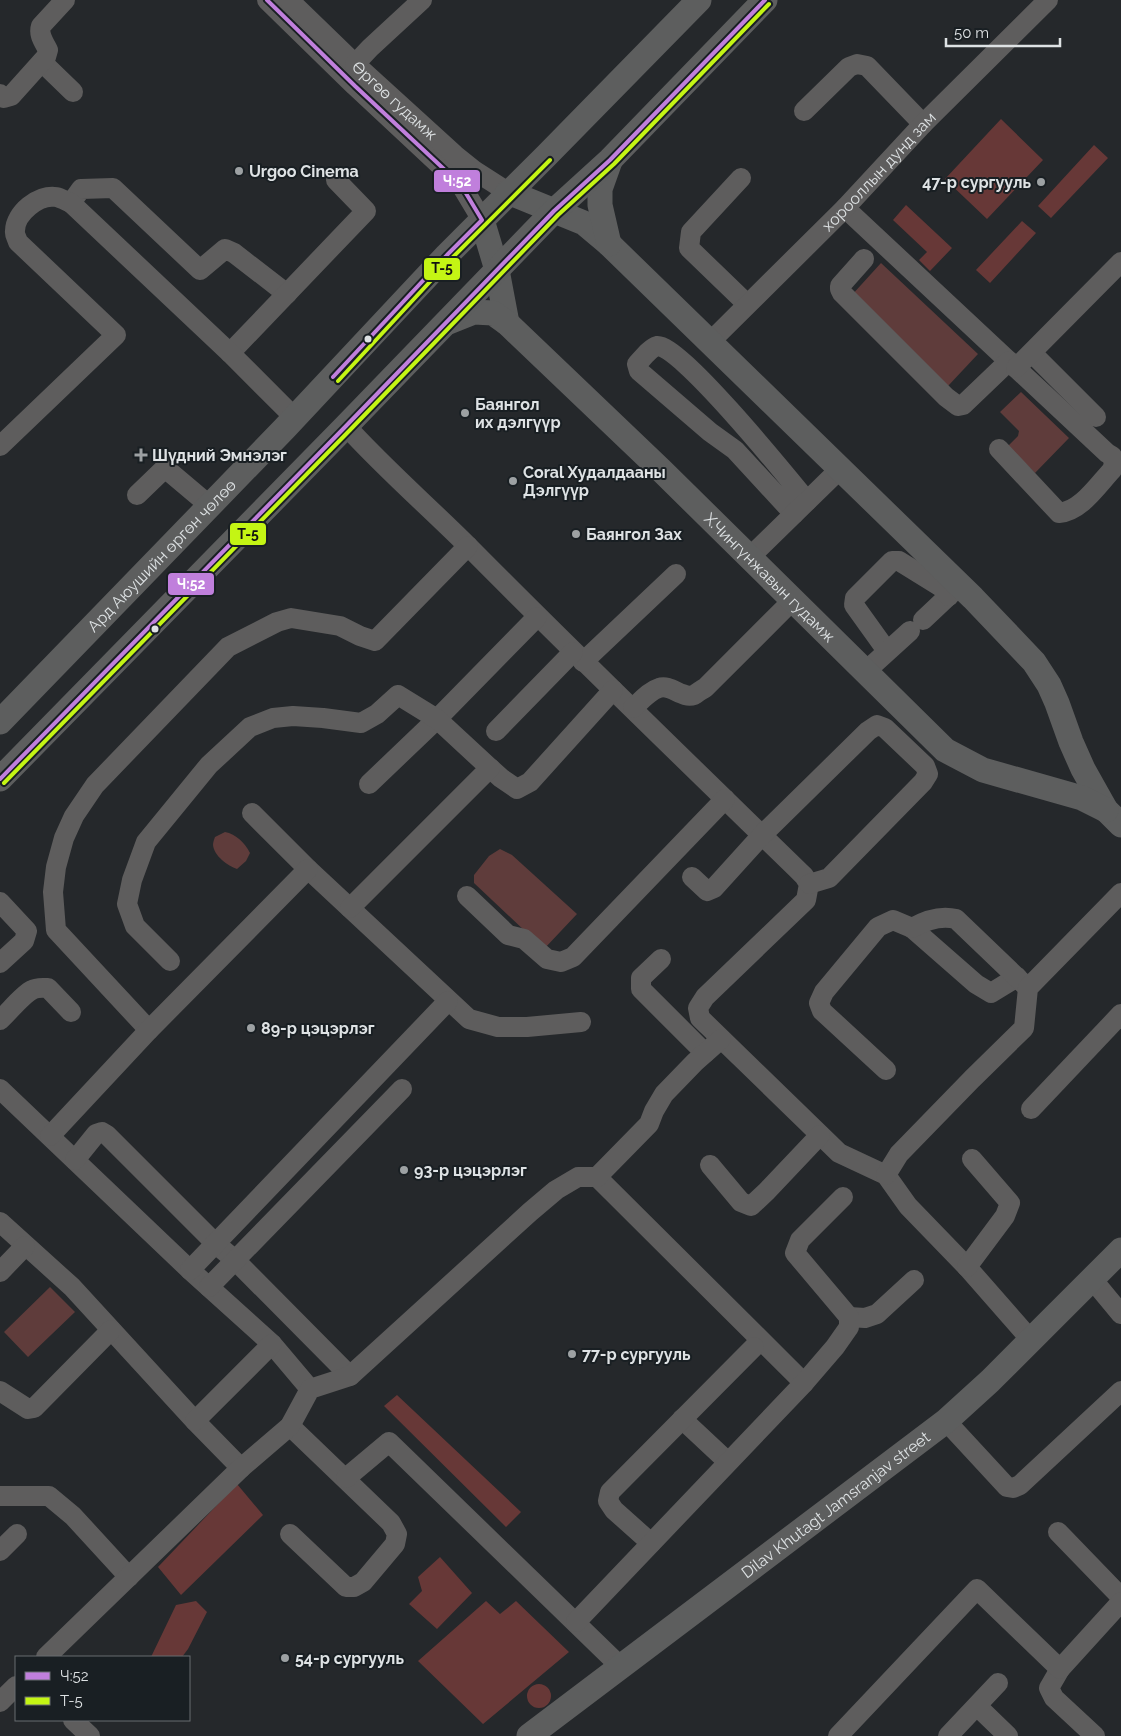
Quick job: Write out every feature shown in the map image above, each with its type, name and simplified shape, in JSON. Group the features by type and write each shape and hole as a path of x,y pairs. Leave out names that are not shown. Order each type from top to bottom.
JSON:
{"main road":[{"name":"Ард Аюушийн өргөн чөлөө","path":"0,722 295,418 446,255 699,0"},
{"path":"0,779 554,211 610,160 765,0"},
{"path":"609,244 600,204 600,188 610,160"},
{"name":"Х.Чингүнжавын гудамж","path":"508,192 584,223 609,244 840,469 954,591 1034,662 1049,684 1079,760 1114,818"},
{"path":"482,220 497,270 508,323"},
{"name":"Х.Чингүнжавын гудамж","path":"443,325 474,312 493,313 508,323 946,750 983,770 1082,798 1114,818"},
{"path":"20,702 16,715 17,730 30,739 39,740"},
{"name":"Dilav Khutagt Jamsranjav street","path":"529,1736 946,1421 1121,1250"}],"street":[{"path":"0,94 4,98 11,96 42,62 48,53 39,31 41,26 65,0"},
{"name":"Өргөө гудамж","path":"267,0 355,86 462,185 482,220"},
{"name":"Өргөө гудамж","path":"289,0 355,64 462,160 475,171 508,192"},
{"path":"355,64 422,0"},
{"name":"хорооллын дунд зам","path":"710,342 845,208 924,124 1048,0"},
{"path":"42,62 73,92"},
{"path":"804,111 849,67 857,64 867,66 924,124"},
{"path":"742,178 691,232 689,248 747,304"},
{"path":"230,353 366,211 336,180"},
{"path":"70,203 81,189 112,188 200,270 225,249 234,253 287,294"},
{"path":"0,446 116,335 18,242 14,232 17,221 27,208 41,198 56,197 70,203 230,353 295,418"},
{"path":"845,208 1107,453 1116,453 1112,470 1077,506 1068,512 1059,513 999,448"},
{"path":"864,259 840,286 842,293 946,397 958,406 963,405 1012,364 1032,353 1121,262"},
{"path":"657,346 662,347 685,365 720,397 801,507 736,450 710,432 639,371 637,364 657,346"},
{"path":"1032,353 1096,417"},
{"path":"346,426 578,657 633,708 804,876 809,884 806,900 705,997 698,1008 700,1018 839,1153 886,1176 908,1206 967,1267 1031,1340"},
{"path":"137,495 165,468 210,506"},
{"path":"750,557 840,469"},
{"path":"149,1030 56,930 53,892 56,867 64,838 74,816 95,785 228,647 277,622 291,618 340,626 375,641 468,546"},
{"path":"887,651 854,606 856,598 892,561 898,561 941,587 954,591"},
{"path":"496,731 578,657 676,574"},
{"path":"866,671 954,591"},
{"path":"633,708 661,687 672,689 685,695 693,695 704,688 793,600"},
{"path":"369,784 437,719 537,616"},
{"path":"170,961 135,926 127,904 132,880 146,842 209,765 250,727 273,718 292,716 362,722 377,714 398,695 437,719 490,768 517,789 530,782 612,690"},
{"path":"692,877 707,891 714,888 762,834 868,731 877,725 884,728 925,766 928,774 923,782 829,878 809,884"},
{"path":"350,908 490,768"},
{"path":"467,896 508,935 524,939 547,959 561,962 573,958 725,799"},
{"path":"252,813 308,869 469,1019 498,1027 527,1027 582,1022"},
{"path":"50,1136 149,1030 308,869"},
{"path":"886,1070 822,1011 819,1003 824,992 878,927 893,920 912,928 976,984 991,993 1022,982 1121,893"},
{"path":"0,902 27,931 24,941 0,964"},
{"path":"886,1176 899,1154 1024,1028 1022,982 956,919 946,917 931,919 912,928"},
{"path":"661,959 641,978 641,989 706,1053"},
{"path":"0,1020 27,994 34,989 41,988 48,988 70,1012"},
{"path":"190,1270 448,1001"},
{"path":"1031,1109 1121,1014"},
{"path":"597,1177 649,1124 664,1094 721,1039"},
{"path":"0,1089 190,1270 272,1344 310,1389"},
{"path":"209,1287 402,1089"},
{"path":"75,1160 96,1134 102,1132 216,1244 235,1260 350,1376"},
{"path":"710,1165 741,1202 751,1206 820,1135"},
{"path":"967,1267 1005,1216 1010,1203 972,1159"},
{"path":"47,1656 241,1468 290,1426 310,1389 350,1376 530,1212 556,1190 578,1177 597,1177 804,1383"},
{"path":"576,1622 804,1383 849,1327 849,1317 795,1253 800,1240 844,1197"},
{"path":"0,1222 72,1287 195,1421 241,1468"},
{"path":"0,1272 25,1246"},
{"path":"1092,1279 1121,1314"},
{"path":"849,1317 865,1318 877,1314 914,1280"},
{"path":"0,1391 28,1409 34,1408 111,1330"},
{"path":"195,1421 272,1344"},
{"path":"651,1543 614,1510 608,1501 610,1492 754,1348"},
{"path":"946,1421 1007,1487 1013,1488 1020,1485 1121,1391"},
{"path":"682,1419 728,1462"},
{"path":"290,1426 391,1523 397,1534 395,1544 364,1582 354,1587 346,1587 290,1534"},
{"path":"346,1478 388,1442 621,1667"},
{"path":"0,1496 49,1496 73,1516 129,1577"},
{"path":"1058,1532 1121,1597"},
{"path":"0,1551 17,1534"},
{"path":"838,1736 977,1589 1060,1669"},
{"path":"1095,1736 1054,1698 1049,1688 1060,1669 1121,1602"},
{"path":"948,1736 998,1683"},
{"path":"0,1702 15,1687"},
{"path":"977,1706 1008,1736"},
{"path":"74,1721 90,1736"}],"shaded area":[{"path":"1001,119 1043,160 987,219 945,179"},
{"path":"1094,145 1108,158 1051,218 1038,206"},
{"path":"906,205 952,248 930,271 919,260 927,252 893,220"},
{"path":"1022,221 1036,233 990,283 976,270"},
{"path":"881,263 978,354 948,386 851,296"},
{"path":"1021,392 1069,438 1035,473 1008,446 1018,436 1019,431 1000,412"},
{"path":"225,832 240,839 250,853 246,861 237,869 222,860 214,849 215,837"},
{"path":"500,849 512,855 577,914 544,949 474,883 474,875 489,856"},
{"path":"50,1287 75,1312 28,1357 4,1332"},
{"path":"397,1395 521,1512 506,1527 384,1406"},
{"path":"237,1484 263,1515 181,1595 158,1567"},
{"path":"440,1557 472,1593 437,1629 409,1604 422,1591 418,1577"},
{"path":"196,1601 207,1612 183,1656 151,1656 176,1605"},
{"path":"486,1601 500,1614 516,1601 569,1652 483,1724 418,1661"},
{"path":"539,1684 544,1685 550,1691 550,1701 544,1707 539,1708 534,1707 528,1701 527,1696 528,1691 534,1685"}],"transit line":[{"name":"Ч:52","path":"267,0 355,86 461,185 482,220 333,377"},
{"name":"Ч:52","path":"0,779 554,211 610,160 765,0"},
{"name":"Т-5","path":"4,783 558,215 614,164 769,4"},
{"name":"Т-5","path":"338,381 451,259 550,160"}],"place":[{"name":"Urgoo Cinema","path":"239,171"},
{"name":"47-р сургууль","path":"1041,182"},
{"name":"Баянгол их дэлгүүр","path":"465,413"},
{"name":"Шүдний Эмнэлэг","path":"141,455"},
{"name":"Coral Худалдааны Дэлгүүр","path":"513,481"},
{"name":"Баянгол Зах","path":"576,534"},
{"name":"89-р цэцэрлэг","path":"251,1028"},
{"name":"93-р цэцэрлэг","path":"404,1170"},
{"name":"77-р сургууль","path":"572,1354"},
{"name":"54-р сургууль","path":"285,1658"}]}
